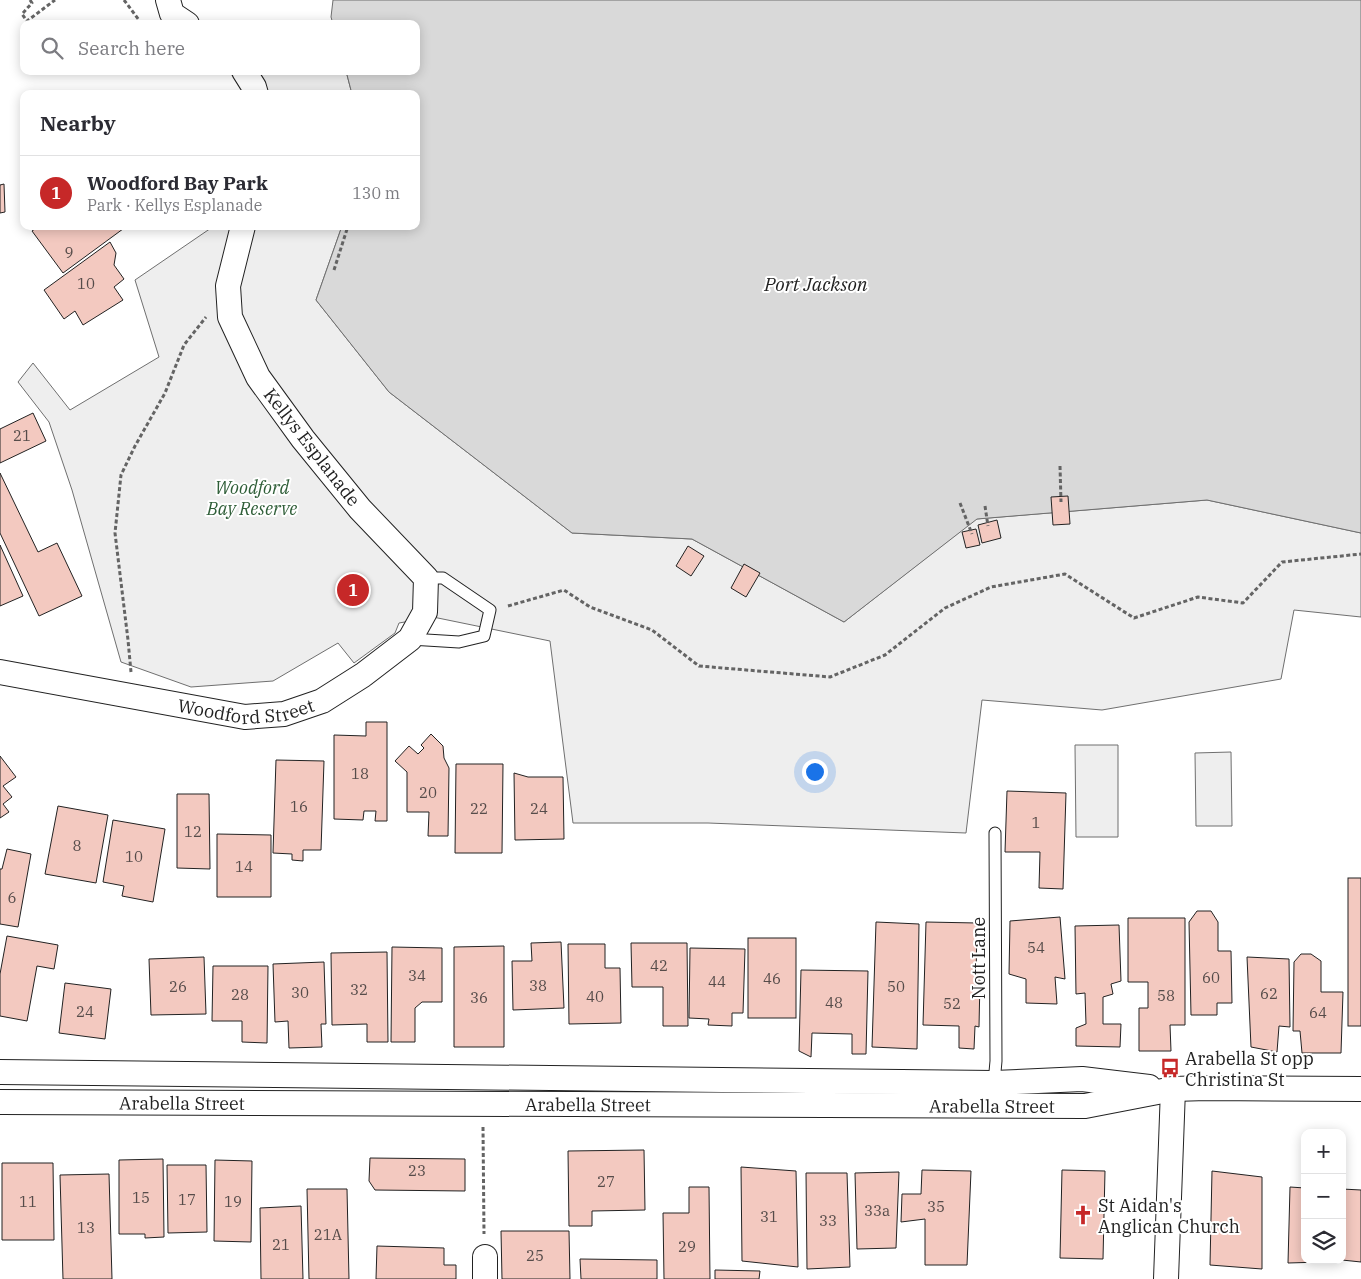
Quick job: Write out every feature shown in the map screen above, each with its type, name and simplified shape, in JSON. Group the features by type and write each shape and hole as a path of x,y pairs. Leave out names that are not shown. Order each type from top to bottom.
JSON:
{"street":[{"path":"168,0 172,14 181,20"},
{"path":"246,75 255,90"},
{"name":"Kellys Esplanade","path":"242,230 228,286 230,317 258,377 302,439 360,509 426,578"},
{"name":"Woodford Street","path":"0,672 246,717 284,714 322,701 363,675 410,639 424,612 426,578"},
{"name":"Arabella Street","path":"0,1072 994,1083 1082,1079 1173,1089 1361,1089"},
{"path":"1166,1279 1173,1089"},
{"name":"Arabella Street","path":"0,1102 1085,1106 1173,1089"}],"lane":[{"path":"410,639 459,642 484,636 490,610 443,578 426,578"},
{"name":"Nott Lane","path":"994,1083 996,1060 995,833"}],"path":[{"path":"26,20 22,14 32,3 30,0"},
{"path":"28,20 55,0"},
{"path":"124,0 139,20"},
{"path":"334,270 347,230"},
{"path":"132,695 128,640 115,532 122,475 135,446 165,393 184,345 204,316 230,317"},
{"path":"1060,466 1061,502"},
{"path":"960,503 972,534"},
{"path":"985,506 988,526"},
{"path":"490,610 564,590 590,607 652,630 698,666 830,677 885,655 945,608 991,587 1065,574 1134,618 1198,597 1243,604 1282,562 1361,554"},
{"path":"483,1124 485,1268"}],"green space":[{"path":"251,75 347,75 351,90 257,90"},
{"name":"Woodford Bay Reserve","path":"208,230 341,230 316,300 389,392 572,533 692,539 844,622 976,519 1207,500 1361,533 1361,617 1294,610 1281,679 1102,710 982,700 966,833 708,823 573,823 550,641 433,617 399,623 395,633 354,663 338,643 273,681 191,687 121,662 72,490 49,422 18,382 33,363 70,410 159,357 135,280"},
{"path":"1075,745 1118,745 1118,837 1076,837"},
{"path":"1231,752 1232,826 1196,826 1195,753"}],"water":[{"name":"Port Jackson","path":"333,0 1361,0 1361,533 1207,500 977,519 844,622 692,539 572,533 389,392 316,300 341,230 420,230 420,90 351,90 347,75 420,75 420,20 332,20"}],"building":[{"path":"4,184 5,212 0,213 0,185"},
{"path":"33,230 122,230 63,273 32,231"},
{"path":"110,242 116,253 114,265 124,279 114,287 123,300 83,325 75,311 64,319 44,290"},
{"path":"33,413 46,441 0,463 0,429"},
{"path":"0,473 38,552 57,543 82,596 39,616 0,533"},
{"path":"1068,496 1070,524 1053,525 1051,497"},
{"path":"997,520 1001,538 982,543 978,525"},
{"path":"976,529 980,545 966,548 962,532"},
{"path":"0,545 23,596 0,606"},
{"path":"688,546 704,556 691,576 676,566"},
{"path":"744,564 760,573 746,597 731,588"},
{"path":"366,722 387,722 387,821 375,821 376,811 364,811 363,820 334,819 334,735 366,736"},
{"path":"431,734 443,746 444,758 449,768 448,836 428,836 429,812 407,812 407,772 395,761 409,746 418,754 424,748 421,745"},
{"path":"0,756 16,777 3,786 12,797 3,804 9,812 0,818"},
{"path":"276,760 324,761 321,850 303,850 303,861 292,860 292,854 273,853"},
{"path":"456,764 503,764 502,853 455,853"},
{"path":"514,773 528,777 563,777 564,839 515,840"},
{"path":"1007,791 1066,793 1063,889 1039,888 1040,852 1005,852"},
{"path":"177,794 209,794 210,869 177,868"},
{"path":"58,806 108,815 96,883 45,874"},
{"path":"113,820 165,829 153,902 122,896 124,886 103,882"},
{"path":"217,834 271,835 271,897 217,897"},
{"path":"7,849 31,854 18,927 0,924 0,869 2,869"},
{"path":"1348,878 1361,878 1361,1026 1348,1026"},
{"path":"1197,911 1211,911 1218,922 1218,951 1231,951 1232,1003 1217,1003 1217,1015 1191,1015 1189,922"},
{"path":"1060,917 1065,979 1055,977 1057,1004 1026,1003 1026,979 1009,974 1010,921"},
{"path":"1128,918 1185,918 1185,1025 1170,1025 1171,1051 1139,1051 1139,1008 1148,1008 1148,982 1128,982"},
{"path":"876,922 919,924 917,1049 872,1047"},
{"path":"926,922 977,923 976,980 980,980 979,1027 975,1026 974,1049 959,1048 959,1026 923,1025"},
{"path":"1119,925 1121,981 1111,984 1113,994 1103,997 1103,1024 1121,1024 1120,1047 1076,1046 1076,1028 1086,1024 1085,993 1076,994 1075,926"},
{"path":"7,936 58,945 54,969 37,966 27,1021 0,1016 0,974"},
{"path":"748,938 796,938 796,1018 748,1018"},
{"path":"561,942 564,1008 513,1010 512,961 532,961 531,943"},
{"path":"631,943 687,943 688,1026 663,1026 663,987 632,987"},
{"path":"568,944 605,944 605,968 620,968 621,1023 569,1024"},
{"path":"504,946 504,1047 454,1047 454,947"},
{"path":"392,947 442,948 442,1002 422,1002 415,1008 415,1042 391,1042"},
{"path":"690,948 745,949 743,1013 732,1013 732,1026 708,1025 709,1019 689,1018"},
{"path":"387,952 388,1042 367,1042 367,1024 332,1025 331,953"},
{"path":"1301,954 1311,954 1321,961 1321,992 1343,992 1341,1053 1302,1053 1300,1031 1293,1031 1294,962"},
{"path":"204,957 206,1014 151,1015 149,959"},
{"path":"1247,957 1289,959 1290,1027 1279,1026 1277,1052 1251,1047"},
{"path":"324,962 326,1024 321,1024 322,1047 289,1048 288,1021 275,1022 273,964"},
{"path":"213,966 268,966 267,1043 242,1042 242,1021 212,1021"},
{"path":"801,970 868,971 866,1054 852,1054 852,1034 812,1033 811,1057 799,1051"},
{"path":"65,983 111,989 105,1039 59,1033"},
{"path":"644,1150 645,1210 592,1211 592,1226 569,1226 568,1151"},
{"path":"370,1158 465,1159 465,1191 375,1190 369,1181"},
{"path":"163,1159 164,1237 145,1238 145,1234 119,1234 119,1160"},
{"path":"215,1160 252,1161 251,1242 214,1241"},
{"path":"2,1163 53,1163 54,1240 2,1240"},
{"path":"167,1165 206,1165 207,1232 168,1233"},
{"path":"741,1167 796,1171 798,1267 742,1261"},
{"path":"922,1170 971,1171 967,1265 925,1265 925,1219 901,1222 902,1194 921,1194"},
{"name":"St Aidan's Anglican Church","path":"1062,1170 1105,1171 1103,1259 1060,1258"},
{"path":"1212,1171 1262,1177 1262,1269 1210,1265"},
{"path":"899,1172 896,1248 857,1249 855,1173"},
{"path":"806,1173 847,1173 850,1267 807,1269"},
{"path":"109,1174 112,1279 63,1279 60,1175"},
{"path":"689,1187 709,1187 710,1279 664,1279 663,1213 689,1213"},
{"path":"1290,1187 1301,1188 1301,1263 1288,1263"},
{"path":"307,1189 347,1189 349,1279 309,1279"},
{"path":"1346,1189 1361,1190 1361,1262 1346,1260"},
{"path":"301,1206 303,1279 261,1279 260,1208"},
{"path":"501,1231 569,1231 570,1279 502,1279"},
{"path":"377,1246 444,1248 444,1265 456,1265 456,1279 376,1279"},
{"path":"580,1259 657,1260 657,1279 581,1279"},
{"path":"715,1270 760,1271 759,1279 715,1279"}],"place":[{"name":"Woodford Bay Park","path":"353,590"},
{"name":"Arabella St opp Christina St","path":"1170,1068"},
{"name":"St Aidan's Anglican Church","path":"1083,1215"}]}
